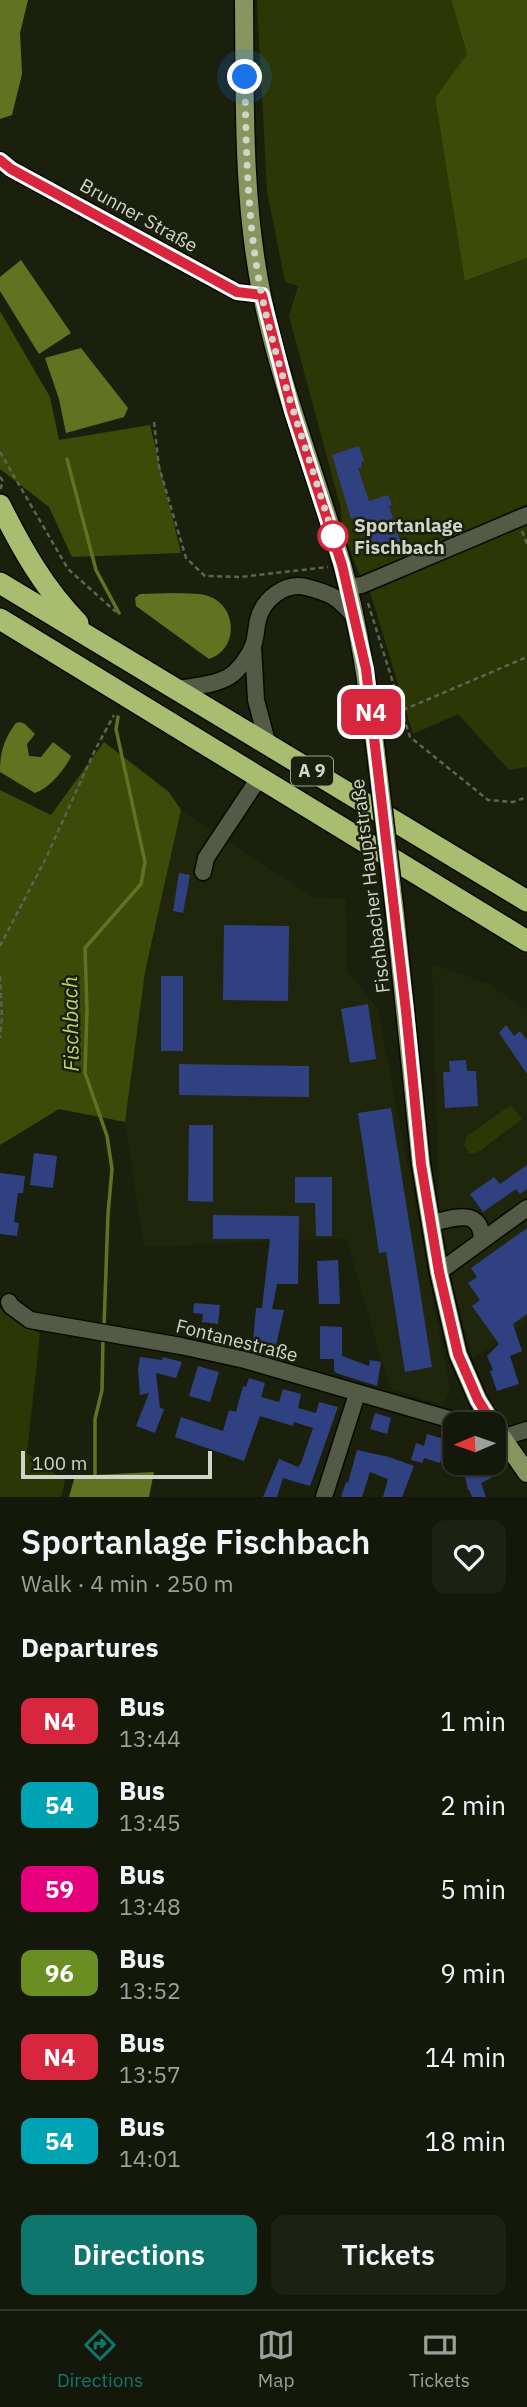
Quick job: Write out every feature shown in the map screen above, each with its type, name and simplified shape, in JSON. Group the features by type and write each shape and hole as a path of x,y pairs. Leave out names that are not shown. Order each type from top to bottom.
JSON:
{"highway":[{"path":"0,505 30,564 53,595 97,642"},
{"name":"A 9","path":"0,583 527,901"},
{"name":"A 9","path":"0,618 527,941"},
{"path":"0,634 48,648"}],"main road":[{"name":"Fischbacher Hauptstraße","path":"244,0 247,180 262,295 292,411 342,565 355,586 355,617 366,669 421,1164 439,1272 458,1354 485,1412"},
{"name":"Fischbacher Hauptstraße","path":"506,1445 527,1473"}],"street":[{"name":"Brunner Straße","path":"0,160 11,169 237,292 262,295"},
{"path":"355,586 527,515"},
{"path":"268,745 256,700 253,646 258,617 265,604 286,587 300,586 337,597 355,617"},
{"path":"178,690 230,676 241,666 253,646"},
{"path":"202,872 206,858 259,778"},
{"path":"439,1272 527,1208"},
{"path":"431,1223 470,1218 482,1227 482,1240"},
{"name":"Fontanestraße","path":"9,1302 30,1320 245,1360 443,1418"},
{"path":"324,1497 358,1394"},
{"name":"Fontanestraße","path":"470,1412 478,1400"},
{"path":"506,1431 527,1430"}],"path":[{"path":"154,422 159,467 186,558 205,576 240,577 342,565"},
{"path":"0,452 68,569 116,611"},
{"path":"0,477 3,481 0,491"},
{"path":"355,586 403,710 410,737 488,800 513,802 527,797"},
{"path":"403,710 527,656"},
{"path":"0,946 46,860 95,750 114,715"},
{"path":"0,976 0,1038"}],"shaded area":[{"path":"0,0 28,0 20,33 22,74 12,115 0,119"},
{"path":"257,0 451,0 467,54 435,98 466,281 527,258 527,504 361,578 343,533 341,509 289,316 298,286 285,282 267,191"},
{"path":"451,0 527,0 527,258 465,281 435,98 467,54"},
{"path":"21,260 71,333 39,354 0,291 0,277"},
{"path":"0,311 50,397 59,440 150,425 181,553 72,557 49,507 0,469"},
{"path":"81,348 128,408 124,417 66,433 59,399 45,358"},
{"path":"527,520 527,767 509,770 458,714 413,734 369,588"},
{"path":"140,594 208,596 221,604 227,612 231,630 225,648 218,654 209,659 136,606 135,598"},
{"path":"20,722 35,734 27,744 29,756 41,757 53,742 71,756 56,778 35,793 0,772 2,752 8,735 16,723"},
{"path":"104,742 169,792 181,810 145,972 125,1122 59,1109 0,1145 0,790 51,815"},
{"path":"181,810 315,898 346,899 347,970 378,1009 450,1389 443,1405 390,1389 346,1238 144,1247 125,1122 145,972"},
{"path":"432,964 487,983 527,1010 527,1321 473,1359 440,1238"},
{"path":"511,1105 522,1119 481,1150 469,1153 464,1145 467,1136"},
{"path":"0,1308 40,1334 27,1453 65,1481 61,1497 0,1497"},
{"path":"154,1472 149,1497 69,1497 75,1476"}],"building":[{"path":"359,446 364,461 361,462 362,467 358,468 369,501 388,495 402,546 371,556 358,517 351,519 332,455"},
{"path":"179,873 190,875 183,913 173,911"},
{"path":"224,925 289,926 288,1001 223,1000"},
{"path":"161,976 183,976 183,1051 161,1051"},
{"path":"368,1004 376,1059 350,1063 341,1009"},
{"path":"506,1025 514,1036 520,1031 527,1040 527,1074 499,1033"},
{"path":"466,1060 467,1071 476,1071 478,1106 445,1108 443,1072 450,1072 449,1061"},
{"path":"179,1064 309,1066 309,1097 179,1095"},
{"path":"391,1108 432,1367 405,1372 386,1252 379,1253 358,1113"},
{"path":"189,1125 213,1125 213,1202 188,1201"},
{"path":"34,1153 57,1156 53,1188 30,1185"},
{"path":"527,1165 527,1189 520,1194 516,1189 483,1212 470,1194 494,1177 500,1184"},
{"path":"0,1173 25,1176 23,1193 18,1193 14,1222 19,1223 17,1236 0,1234"},
{"path":"295,1177 332,1177 332,1236 316,1236 315,1203 295,1203"},
{"path":"213,1215 299,1216 298,1284 277,1284 272,1309 284,1310 275,1350 254,1348 253,1342 256,1308 262,1308 270,1239 213,1239"},
{"path":"527,1228 527,1314 513,1324 522,1351 510,1356 519,1384 497,1391 487,1356 499,1344 472,1306 480,1300 468,1283 477,1277 471,1268"},
{"path":"338,1260 340,1304 319,1304 317,1261"},
{"path":"194,1303 220,1305 218,1324 202,1322 203,1314 193,1313"},
{"path":"320,1326 342,1327 342,1356 369,1366 370,1360 381,1362 377,1386 336,1373 334,1359 320,1359"},
{"path":"140,1357 162,1360 163,1357 182,1362 176,1378 156,1373 160,1408 164,1409 155,1433 136,1426 149,1393 140,1395"},
{"path":"198,1366 219,1372 210,1402 189,1396"},
{"path":"249,1378 265,1383 261,1397 279,1402 283,1389 301,1394 298,1408 316,1413 319,1402 338,1407 310,1486 283,1478 277,1497 263,1497 279,1459 298,1467 301,1463 313,1428 294,1422 293,1426 260,1416 244,1461 175,1437 181,1417 223,1431 229,1410 236,1412 243,1386 246,1387"},
{"path":"375,1413 391,1418 387,1434 370,1429"},
{"path":"427,1434 443,1439 440,1463 424,1458 422,1463 411,1460 416,1443 424,1446"},
{"path":"357,1450 414,1466 402,1497 383,1497 388,1479 370,1472 362,1497 341,1497 346,1482 348,1483"},
{"path":"465,1475 492,1475 493,1477 481,1483 486,1497 472,1497"}],"waterway":[{"name":"Fischbach","path":"67,459 96,570 119,613"},
{"name":"Fischbach","path":"104,1326 112,1169 107,1136 85,1073 85,948 141,884 145,862 116,729 118,717"},
{"name":"Fischbach","path":"95,1476 95,1419 102,1390 103,1338"}],"bus line":[{"name":"N4","path":"0,160 11,169 237,292 262,295 292,411 342,565 366,669 421,1164 450,1325 458,1354 486,1412"}],"place":[{"name":"Sportanlage Fischbach","path":"333,536"}],"route":[{"path":"245,77 247,180 262,295 292,411 333,536"}]}
